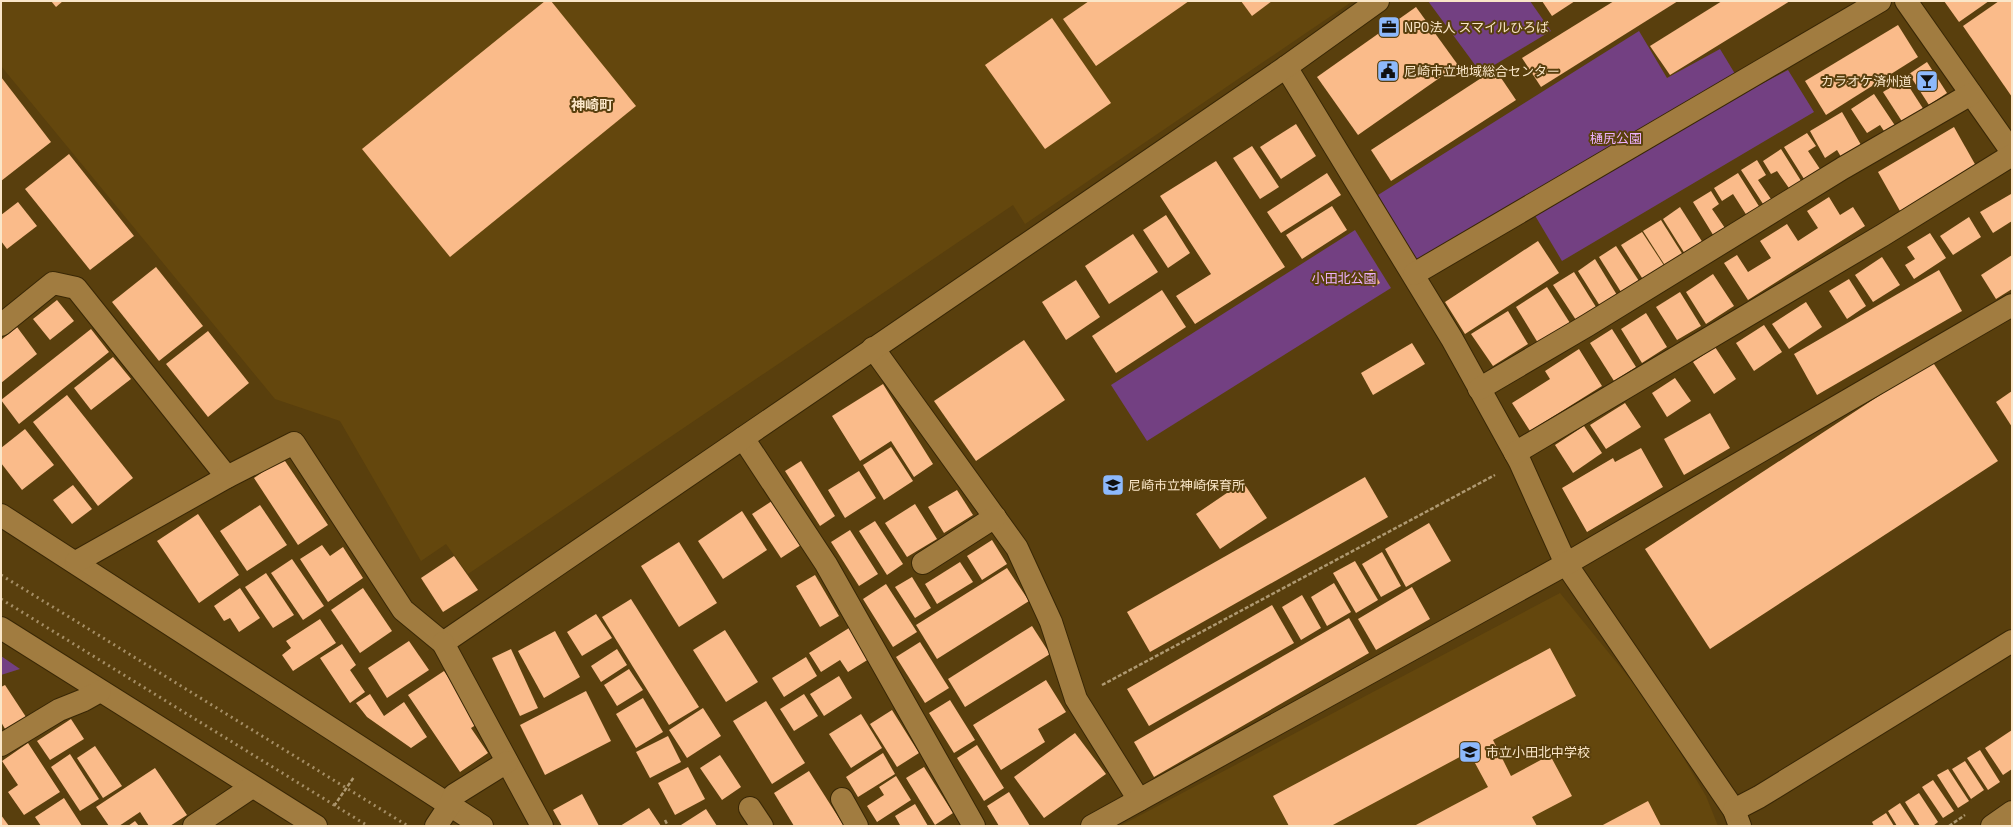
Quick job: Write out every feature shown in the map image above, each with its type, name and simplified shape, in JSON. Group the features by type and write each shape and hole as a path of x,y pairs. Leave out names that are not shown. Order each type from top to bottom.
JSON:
{"street":[{"path":"444,643 873,348 1286,68 1378,1"},
{"path":"1414,274 1880,1"},
{"path":"1906,1 2012,152"},
{"path":"1286,68 1414,274 1452,339 1517,458 1566,564 1737,818 1759,797 2012,640"},
{"path":"1479,388 1588,325 1843,168 1971,94"},
{"path":"1517,458 2012,155"},
{"path":"1,325 54,283 76,288 227,476"},
{"path":"1092,826 1566,564 2012,305"},
{"path":"873,348 1017,548 1051,622 1076,699 1139,800"},
{"path":"743,438 826,564 974,826"},
{"path":"76,562 227,476 294,442 403,610 444,643 542,826"},
{"path":"1,515 76,562 482,826"},
{"path":"923,563 995,517"},
{"path":"1,628 316,826"},
{"path":"1,745 59,710 84,700 100,691"},
{"path":"436,826 450,805 454,795 507,762"},
{"path":"194,826 252,787"},
{"path":"842,799 857,826"},
{"path":"750,808 762,826"},
{"path":"1992,826 2012,812"}],"path":[{"path":"1076,699 1517,458"},
{"path":"333,808 370,753"},
{"path":"665,820 668,826"}],"shaded area":[{"path":"1,1 1353,1 1025,224 1013,205 468,574 446,544 421,561 340,421 275,399 1,66"},
{"name":"市立小田北中学校","path":"1560,593 1653,707 1706,796 1718,826 1120,826"}],"green space":[{"path":"1428,1 1530,1 1551,31 1481,73"},
{"name":"樋尻公園","path":"1639,31 1667,78 1720,49 1746,92 1788,70 1814,112 1562,261 1524,197 1418,262 1378,195"},
{"name":"小田北公園","path":"1355,230 1391,288 1147,441 1111,385"},
{"path":"1,656 20,669 1,675"}],"building":[{"path":"51,1 63,1 56,7"},
{"path":"545,1 551,1 636,106 450,257 362,149"},
{"path":"1089,1 1189,1 1096,66 1063,19"},
{"path":"1241,1 1272,1 1252,16"},
{"path":"1542,1 1575,1 1552,16"},
{"path":"1614,1 1678,1 1541,87 1522,58"},
{"path":"1722,1 1790,1 1670,75 1650,46"},
{"path":"1944,1 1989,1 1959,22"},
{"path":"1999,1 2012,1 2012,97 1963,26"},
{"name":"尼崎市立地域総合センター","path":"1416,7 1458,65 1358,135 1317,77"},
{"path":"1052,18 1111,103 1045,149 985,65"},
{"path":"1898,25 1918,57 1826,115 1805,81"},
{"path":"1927,62 1947,93 1929,105 1909,74"},
{"path":"1495,69 1516,100 1391,181 1371,150"},
{"path":"1,77 51,142 1,181"},
{"path":"1904,79 1924,110 1903,123 1883,92"},
{"path":"1874,94 1898,130 1888,137 1880,125 1867,133 1851,109"},
{"path":"1842,112 1864,150 1844,162 1837,150 1825,158 1810,131"},
{"path":"1296,124 1316,156 1281,179 1260,147"},
{"path":"1954,127 1976,166 1900,211 1878,172"},
{"path":"1807,133 1816,146 1808,151 1822,172 1806,182 1784,147"},
{"path":"1252,146 1279,187 1260,199 1233,158"},
{"path":"1781,149 1803,184 1791,191 1777,171 1771,174 1763,161"},
{"path":"69,154 134,236 90,270 25,189"},
{"path":"1757,160 1766,175 1758,180 1773,202 1765,207 1741,170"},
{"path":"1216,161 1285,267 1195,324 1176,296 1211,274 1160,196"},
{"path":"1327,173 1341,195 1281,233 1267,212"},
{"path":"1738,173 1762,211 1749,219 1733,194 1722,201 1714,188"},
{"path":"1711,191 1719,204 1712,209 1727,231 1715,238 1693,202"},
{"path":"2011,194 2012,221 1993,233 1980,212"},
{"path":"1829,197 1840,215 1853,207 1865,226 1748,300 1724,263 1737,255 1748,272 1771,258 1760,241 1787,224 1798,241 1818,228 1807,211"},
{"path":"18,202 37,226 7,249 1,241 1,215"},
{"path":"1332,206 1347,230 1302,259 1286,235"},
{"path":"1680,207 1703,243 1685,254 1663,219"},
{"path":"1166,215 1190,253 1168,268 1143,230"},
{"path":"1969,217 1981,237 1953,255 1940,236"},
{"path":"1661,220 1683,255 1666,267 1643,231"},
{"path":"1642,232 1665,267 1644,281 1621,245"},
{"path":"1930,233 1946,258 1914,279 1905,265 1915,259 1907,247"},
{"path":"1133,234 1158,272 1109,304 1085,266"},
{"path":"1538,241 1559,273 1465,334 1445,302"},
{"path":"1616,246 1639,281 1621,292 1599,257"},
{"path":"2012,255 2012,289 1996,299 1981,275"},
{"path":"1882,257 1900,285 1873,302 1855,275"},
{"path":"1595,259 1617,295 1600,306 1578,271"},
{"path":"156,267 203,326 159,361 112,302"},
{"path":"1372,269 1380,283 1373,287 1364,274"},
{"path":"1939,270 1962,311 1817,395 1794,354"},
{"path":"1574,272 1596,307 1576,320 1553,285"},
{"path":"1713,274 1734,306 1706,324 1686,292"},
{"path":"1849,279 1866,306 1847,319 1829,291"},
{"path":"1076,280 1100,317 1066,340 1042,302"},
{"path":"1547,287 1570,323 1538,343 1516,307"},
{"path":"1162,290 1186,327 1116,373 1092,336"},
{"path":"1680,292 1701,326 1677,340 1656,307"},
{"path":"57,300 74,321 50,340 33,319"},
{"path":"1806,302 1822,327 1789,349 1772,324"},
{"path":"1508,311 1528,344 1493,366 1471,334"},
{"path":"1646,313 1667,347 1642,363 1621,329"},
{"path":"1764,325 1782,352 1754,371 1736,343"},
{"path":"17,327 37,354 1,383 1,340"},
{"path":"91,329 109,352 19,424 1,400"},
{"path":"1612,329 1636,367 1614,381 1590,343"},
{"path":"208,331 249,383 208,417 166,364"},
{"path":"1024,340 1065,400 976,461 934,401"},
{"path":"1412,343 1425,364 1373,395 1361,373"},
{"path":"1715,347 1736,379 1714,394 1693,362"},
{"path":"1579,349 1602,386 1530,431 1512,403 1550,379 1545,371"},
{"path":"113,357 131,379 91,410 74,388"},
{"path":"1932,361 1998,461 1710,649 1645,549"},
{"path":"1675,378 1691,401 1667,417 1652,393"},
{"path":"883,384 933,464 914,477 891,441 860,461 832,416"},
{"path":"2012,391 2012,427 1996,402"},
{"path":"67,395 133,478 98,506 33,422"},
{"path":"1625,403 1641,427 1606,449 1590,425"},
{"path":"1710,413 1730,448 1684,475 1664,439"},
{"path":"1584,426 1602,453 1573,473 1555,445"},
{"path":"25,429 54,465 22,490 1,463 1,448"},
{"path":"891,447 913,481 884,500 863,465"},
{"path":"1641,448 1663,487 1587,532 1562,488 1613,458 1615,462"},
{"path":"283,458 328,525 298,545 254,478"},
{"path":"801,461 835,516 820,526 785,471"},
{"path":"859,471 876,498 845,518 828,490"},
{"path":"1365,477 1388,517 1150,652 1127,612"},
{"path":"1243,482 1267,518 1220,549 1196,514"},
{"path":"73,485 92,509 72,524 53,500"},
{"path":"957,490 973,515 944,533 928,507"},
{"path":"772,501 801,545 781,558 752,514"},
{"path":"915,504 937,539 907,557 885,523"},
{"path":"260,505 287,545 247,571 220,531"},
{"path":"742,511 767,550 723,579 698,541"},
{"path":"198,514 239,575 199,603 157,541"},
{"path":"875,521 903,564 887,575 859,531"},
{"path":"1429,523 1451,561 1406,587 1385,549"},
{"path":"850,530 878,574 859,586 831,542"},
{"path":"992,540 1007,564 982,580 967,556"},
{"path":"679,542 717,603 679,627 641,566"},
{"path":"322,545 330,556 343,547 363,578 328,602 300,559"},
{"path":"1382,552 1401,586 1381,597 1362,564"},
{"path":"454,556 478,590 443,612 421,578"},
{"path":"292,559 324,606 303,620 271,573"},
{"path":"1355,561 1378,600 1356,613 1333,573"},
{"path":"960,562 973,582 937,604 925,584"},
{"path":"1007,568 1029,601 937,659 916,625"},
{"path":"266,573 294,615 273,628 245,587"},
{"path":"815,575 839,616 820,627 796,586"},
{"path":"912,577 931,608 915,618 895,587"},
{"path":"1334,583 1351,612 1327,626 1311,597"},
{"path":"886,584 917,632 893,647 863,599"},
{"path":"1412,587 1430,619 1376,650 1358,619"},
{"path":"240,588 260,618 239,632 230,618 224,621 214,606"},
{"path":"363,588 392,631 360,653 331,610"},
{"path":"1302,595 1321,628 1301,640 1282,607"},
{"path":"631,599 699,707 669,725 602,617"},
{"path":"1272,605 1294,643 1149,726 1127,689"},
{"path":"596,614 612,638 582,656 567,632"},
{"path":"1349,618 1369,653 1154,777 1134,742"},
{"path":"320,619 336,643 293,671 282,655 291,648 286,641"},
{"path":"1032,626 1050,654 965,707 948,679"},
{"path":"849,628 869,659 848,672 840,660 821,672 809,653"},
{"path":"725,630 758,682 726,702 693,650"},
{"path":"555,631 580,677 544,698 518,651"},
{"path":"409,641 429,670 387,698 368,668"},
{"path":"920,642 949,688 925,703 896,657"},
{"path":"342,644 356,665 350,670 365,692 350,703 320,658"},
{"path":"1550,648 1576,696 1493,740 1511,776 1550,755 1572,796 1532,817 1537,826 1414,826 1488,787 1469,752 1331,826 1289,826 1273,796"},
{"path":"511,649 538,708 520,716 492,658"},
{"path":"617,649 627,665 601,682 591,666"},
{"path":"806,657 817,676 784,697 772,678"},
{"path":"629,669 643,690 617,706 604,685"},
{"path":"444,671 479,723 471,728 488,753 460,772 408,695"},
{"path":"839,676 852,698 824,716 810,694"},
{"path":"1046,680 1066,712 1038,729 1045,742 1001,770 973,725"},
{"path":"5,685 28,720 8,734 1,722 1,687"},
{"path":"586,691 611,741 545,775 520,725"},
{"path":"370,694 384,716 404,702 427,737 411,748 367,717 356,703"},
{"path":"804,694 818,716 794,731 780,709"},
{"path":"643,698 663,732 636,748 616,714"},
{"path":"950,700 975,740 954,753 929,713"},
{"path":"766,701 805,763 772,784 733,721"},
{"path":"703,708 721,736 687,758 669,730"},
{"path":"892,710 919,753 897,767 870,724"},
{"path":"861,714 882,748 851,768 829,734"},
{"path":"71,719 84,739 50,760 37,741"},
{"path":"2012,730 2012,769 2003,775 1985,748"},
{"path":"1075,733 1106,774 1044,818 1014,777"},
{"path":"668,736 681,762 650,778 636,752"},
{"path":"28,743 60,792 24,815 8,792 18,785 2,761"},
{"path":"977,745 1004,788 984,801 957,758"},
{"path":"95,746 122,786 103,798 77,758"},
{"path":"1980,750 2000,782 1988,790 1967,758"},
{"path":"883,753 895,774 858,797 846,777"},
{"path":"70,754 99,799 80,811 51,767"},
{"path":"720,755 741,787 722,800 700,768"},
{"path":"1965,761 1984,790 1971,799 1952,769"},
{"path":"688,767 705,799 675,815 658,783"},
{"path":"924,767 953,813 935,825 906,778"},
{"path":"155,768 187,815 170,826 149,826 140,812 119,826 109,826 96,807"},
{"path":"1948,769 1969,801 1958,808 1937,775"},
{"path":"809,771 844,826 794,826 774,793"},
{"path":"896,776 911,800 877,822 867,806 884,795 879,787"},
{"path":"1933,780 1954,811 1943,818 1922,787"},
{"path":"1009,792 1030,826 999,826 987,806"},
{"path":"1919,793 1938,822 1933,826 1920,826 1905,802"},
{"path":"582,794 599,826 562,826 553,810"},
{"path":"64,798 82,826 41,826 35,817"},
{"path":"1648,801 1661,826 1601,826"},
{"path":"1900,803 1915,826 1897,826 1888,811"},
{"path":"915,804 928,826 898,826 900,825 895,816"},
{"path":"649,808 661,826 620,826"},
{"path":"706,809 717,826 681,825"},
{"path":"1886,813 1894,826 1874,826 1872,822"},
{"path":"1,815 9,826 1,826"},
{"path":"135,821 139,826 128,826"}],"railway":[{"path":"1,575 408,826"},
{"path":"1,599 368,826"}],"place":[{"name":"NPO法人 スマイルひろば","path":"1389,27"},
{"name":"尼崎市立地域総合センター","path":"1388,71"},
{"name":"カラオケ済州道","path":"1927,81"},
{"name":"尼崎市立神崎保育所","path":"1113,485"},
{"name":"市立小田北中学校","path":"1470,752"}],"district":[{"name":"神崎町","path":"592,104"}]}
